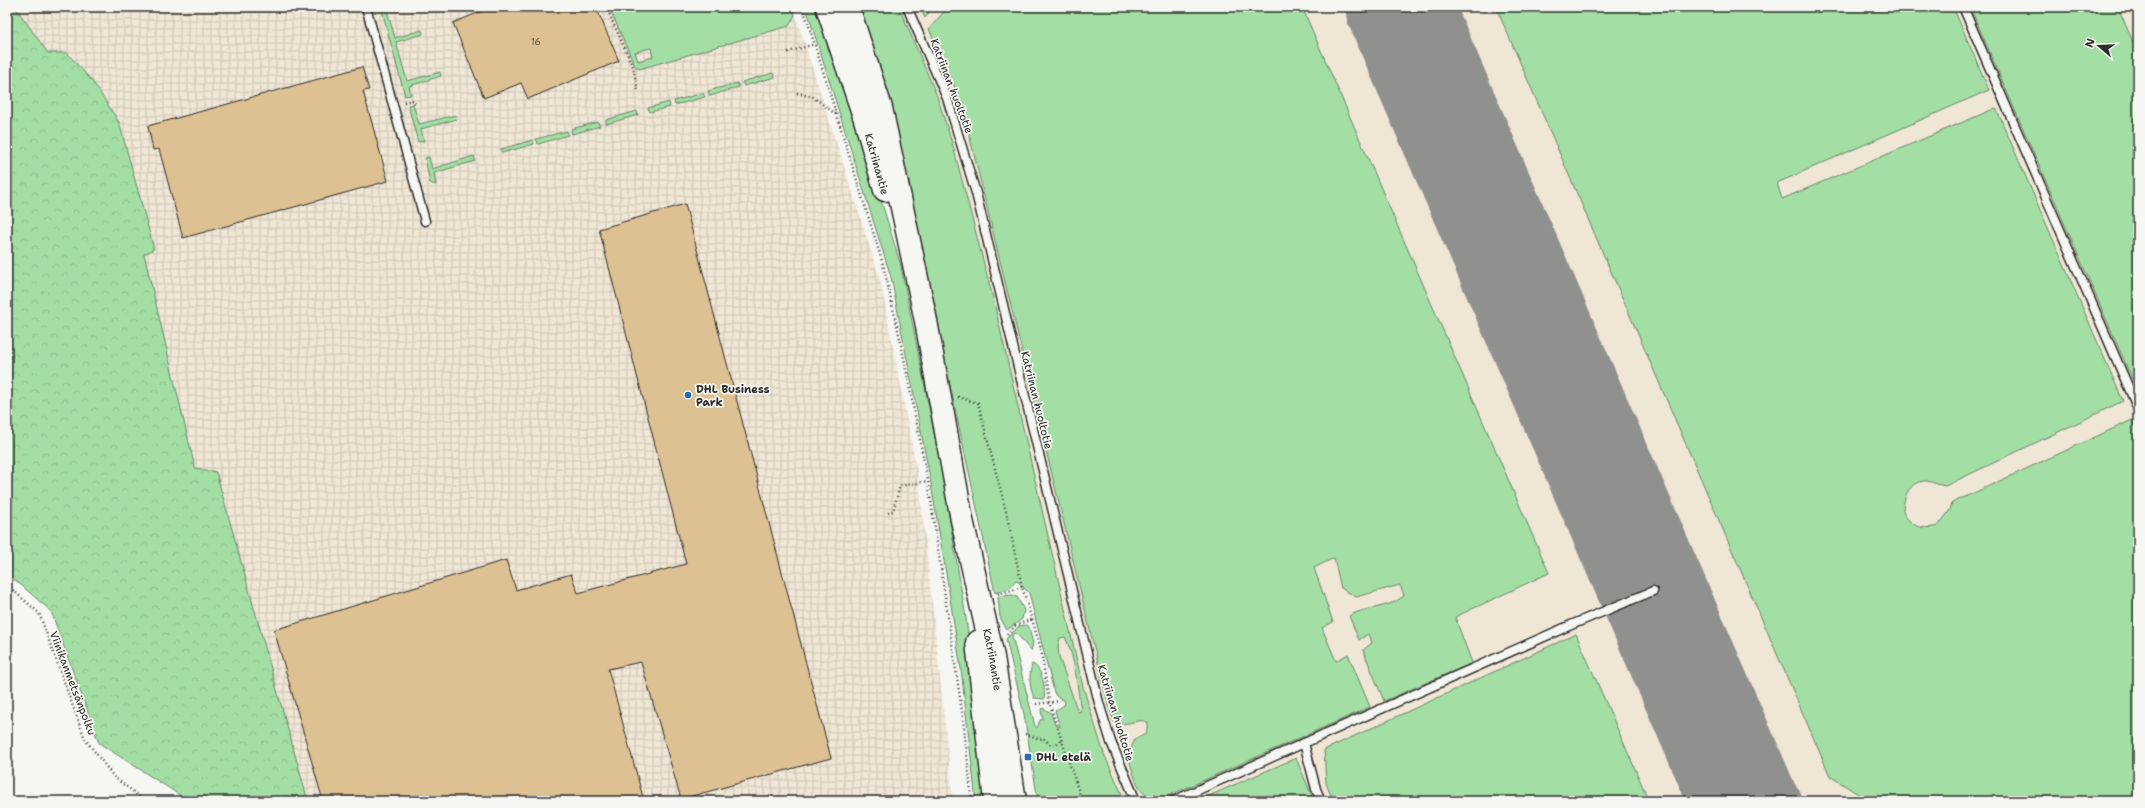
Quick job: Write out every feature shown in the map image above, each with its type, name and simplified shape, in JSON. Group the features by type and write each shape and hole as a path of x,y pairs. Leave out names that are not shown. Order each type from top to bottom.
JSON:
{"main road":[{"name":"Katriinantie","path":"827,7 865,119 883,185 926,321"},
{"name":"Katriinantie","path":"848,7 881,108 926,321 962,520 993,657 1015,801"},
{"name":"Katriinantie","path":"962,520 995,801"}],"lane":[{"path":"366,7 425,221"},
{"name":"Katriinan huoltotie","path":"907,7 934,65 962,145 981,215 1099,703 1112,742 1136,801"},
{"path":"1963,7 2138,409"},
{"path":"1173,801 1571,625 1653,591"},
{"path":"1304,743 1316,789 1321,801"}],"path":[{"path":"606,7 633,67 638,90"},
{"path":"803,7 883,264 900,339 928,481 963,718 972,801"},
{"path":"788,52 815,44"},
{"path":"797,93 813,97 837,116"},
{"path":"952,395 978,403 1006,511 1022,587 1041,649 1049,702 1082,801"},
{"path":"888,513 893,511 900,486 928,481"},
{"name":"Viinikanmetsänpolku","path":"7,585 39,613 85,739 114,777 145,801"},
{"path":"992,595 1022,587"},
{"path":"1003,639 1016,626 1032,619"},
{"path":"1036,704 1060,701"},
{"path":"1025,734 1040,739 1043,738 1051,745 1055,745 1062,740"}],"shaded area":[{"path":"15,7 793,7 880,279 919,482 953,801 308,801 216,473 195,468 144,254 154,249 119,122 93,82 67,53 48,53"},
{"path":"886,7 2138,7 2138,801 1108,801 1050,649"}],"green space":[{"path":"7,7 15,7 48,53 67,53 93,82 119,122 154,249 144,254 195,468 216,472 308,801 189,801 99,743 51,611 7,573"},
{"path":"381,7 386,7 395,38 422,30 423,34 396,42 407,81 440,72 441,76 409,86 411,95 405,96"},
{"path":"609,7 793,7 795,15 789,26 639,69 635,66","holes":["651,48 653,57 638,61 635,52"]},
{"path":"806,7 817,7 871,167 901,266 943,478 966,618 988,801 976,801 961,669 947,579 930,478 891,277"},
{"path":"857,7 899,7 937,96 953,146 992,294 1083,687 1104,754 1125,801 1038,801 1024,714 1006,639 1019,626 1027,625 1029,627 1033,644 1031,651 1017,634 1014,633 1012,636 1035,726 1037,728 1040,720 1043,719 1041,711 1043,708 1051,713 1055,725 1060,727 1055,711 1064,705 1065,701 1056,696 1054,692 1029,593 1016,580 1008,589 995,593 930,298","holes":["1065,637 1074,664 1081,711 1078,712 1059,657 1058,646 1060,638"]},
{"path":"920,7 933,7 925,18"},
{"path":"948,7 1302,7 1549,573 1455,617 1472,663 1384,701 1363,650 1372,643 1368,634 1359,640 1349,616 1391,603 1404,596 1400,585 1356,597 1341,588 1334,558 1314,568 1333,622 1322,628 1336,661 1348,654 1370,707 1163,797 1157,799 1150,798 1141,789 1134,775 1128,755 1135,739 1146,734 1148,722 1139,721 1118,724 1114,722 1106,696 961,101 929,29"},
{"path":"1496,7 1953,7 1989,90 1777,183 1782,199 1996,108 2123,401 1945,486 1927,481 1916,483 1908,491 1904,501 1903,512 1913,524 1918,526 1927,528 1938,526 1950,510 1952,503 2132,420 2138,434 2138,801 1869,801 1830,776"},
{"path":"1970,7 2118,7 2138,54 2138,392"},
{"path":"773,73 775,77 744,86 742,82"},
{"path":"737,83 739,87 710,96 708,91"},
{"path":"703,93 705,97 675,105 674,101"},
{"path":"669,102 670,107 650,112 648,108"},
{"path":"413,104 419,124 456,115 457,119 421,129 424,141 418,142 408,105"},
{"path":"637,111 638,115 606,124 606,120"},
{"path":"598,122 600,126 572,134 571,129"},
{"path":"567,131 568,135 538,144 536,139"},
{"path":"533,140 534,144 502,153 501,149"},
{"path":"474,156 475,161 434,173 436,185 430,183 425,158 429,157 432,169"},
{"path":"1012,595 1017,597 1024,610 1022,619 1007,630 1000,617 998,598 1001,596"},
{"path":"1576,634 1649,801 1333,801 1326,783 1324,750"},
{"path":"1032,664 1041,674 1044,685 1044,699 1034,698 1032,693 1030,673"},
{"path":"1296,758 1314,801 1197,801"}],"building":[{"path":"492,7 596,7 619,61 528,99 521,83 484,98 453,23"},
{"path":"362,67 369,90 363,91 388,181 183,238 159,149 153,150 148,126"},
{"name":"DHL Business Park","path":"685,204 831,758 681,799 641,662 608,669 644,801 323,801 274,630 506,560 516,590 571,574 578,593 686,564 599,229"}],"taxiway":[{"path":"1695,687 1735,747 1757,775 1781,801"}],"runway":[{"path":"1399,7 1744,801"}],"place":[{"name":"DHL Business Park","path":"688,395"},
{"name":"DHL etelä","path":"1028,757"}]}
